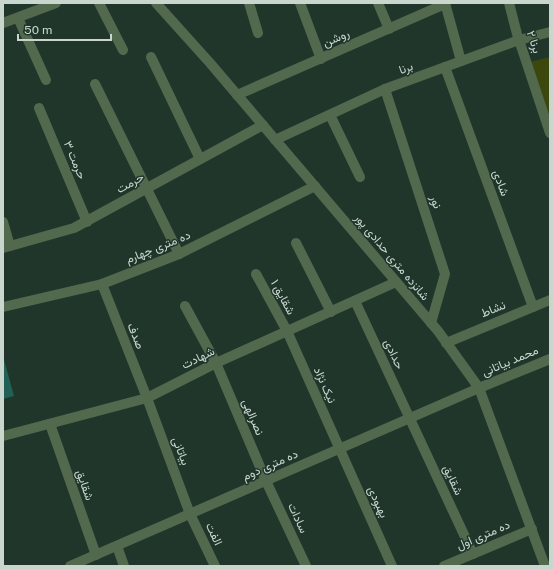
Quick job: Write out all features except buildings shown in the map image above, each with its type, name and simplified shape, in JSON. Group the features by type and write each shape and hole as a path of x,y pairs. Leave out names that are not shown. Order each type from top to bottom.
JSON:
{"street":[{"path":"3,23 18,18 31,8 56,3"},
{"path":"99,3 123,50"},
{"name":"شانزده متری حدادی پور","path":"156,3 263,125 431,323 479,388 545,566"},
{"path":"249,3 258,33"},
{"path":"300,3 321,59"},
{"path":"378,3 389,29"},
{"name":"برنا ۲","path":"509,3 519,40 550,133"},
{"path":"445,4 460,61"},
{"name":"روشن","path":"237,95 445,4"},
{"path":"18,18 46,80"},
{"name":"برنا","path":"275,140 385,89 519,40 550,32"},
{"path":"151,58 200,159"},
{"name":"شادی","path":"445,68 533,307"},
{"path":"95,84 179,254"},
{"name":"نور","path":"385,89 446,274 431,323"},
{"name":"حرمت ۳","path":"39,108 87,222"},
{"path":"330,114 360,177"},
{"name":"حرمت","path":"7,247 74,228 87,222 263,125"},
{"name":"ده متری چهارم","path":"3,307 102,284 179,254 315,186"},
{"path":"3,222 7,247"},
{"path":"296,243 331,312"},
{"name":"شقایق ۱","path":"256,274 287,331"},
{"name":"شهادت","path":"3,436 147,398 216,364 396,282"},
{"name":"صدف","path":"102,284 147,398"},
{"name":"نشاط","path":"446,343 550,300"},
{"name":"حدادی","path":"355,301 410,418"},
{"name":"نصرالهی","path":"186,306 216,364 266,481"},
{"name":"نیک نژاد","path":"287,331 340,449"},
{"name":"محمد بیاتانی","path":"479,388 550,358"},
{"name":"ده متری دوم","path":"70,566 479,388"},
{"name":"بیاتانی","path":"147,398 190,514"},
{"name":"شقایق","path":"410,418 473,554"},
{"name":"شقایق","path":"50,424 96,555"},
{"name":"بهبودی","path":"340,449 392,566"},
{"name":"سادات","path":"266,481 306,566"},
{"name":"الفت","path":"190,514 215,566"},
{"name":"ده متری اول","path":"444,566 532,529"},
{"path":"117,546 124,566"},
{"path":"539,549 550,546"}],"green space":[{"path":"550,57 550,117 530,62"}]}
